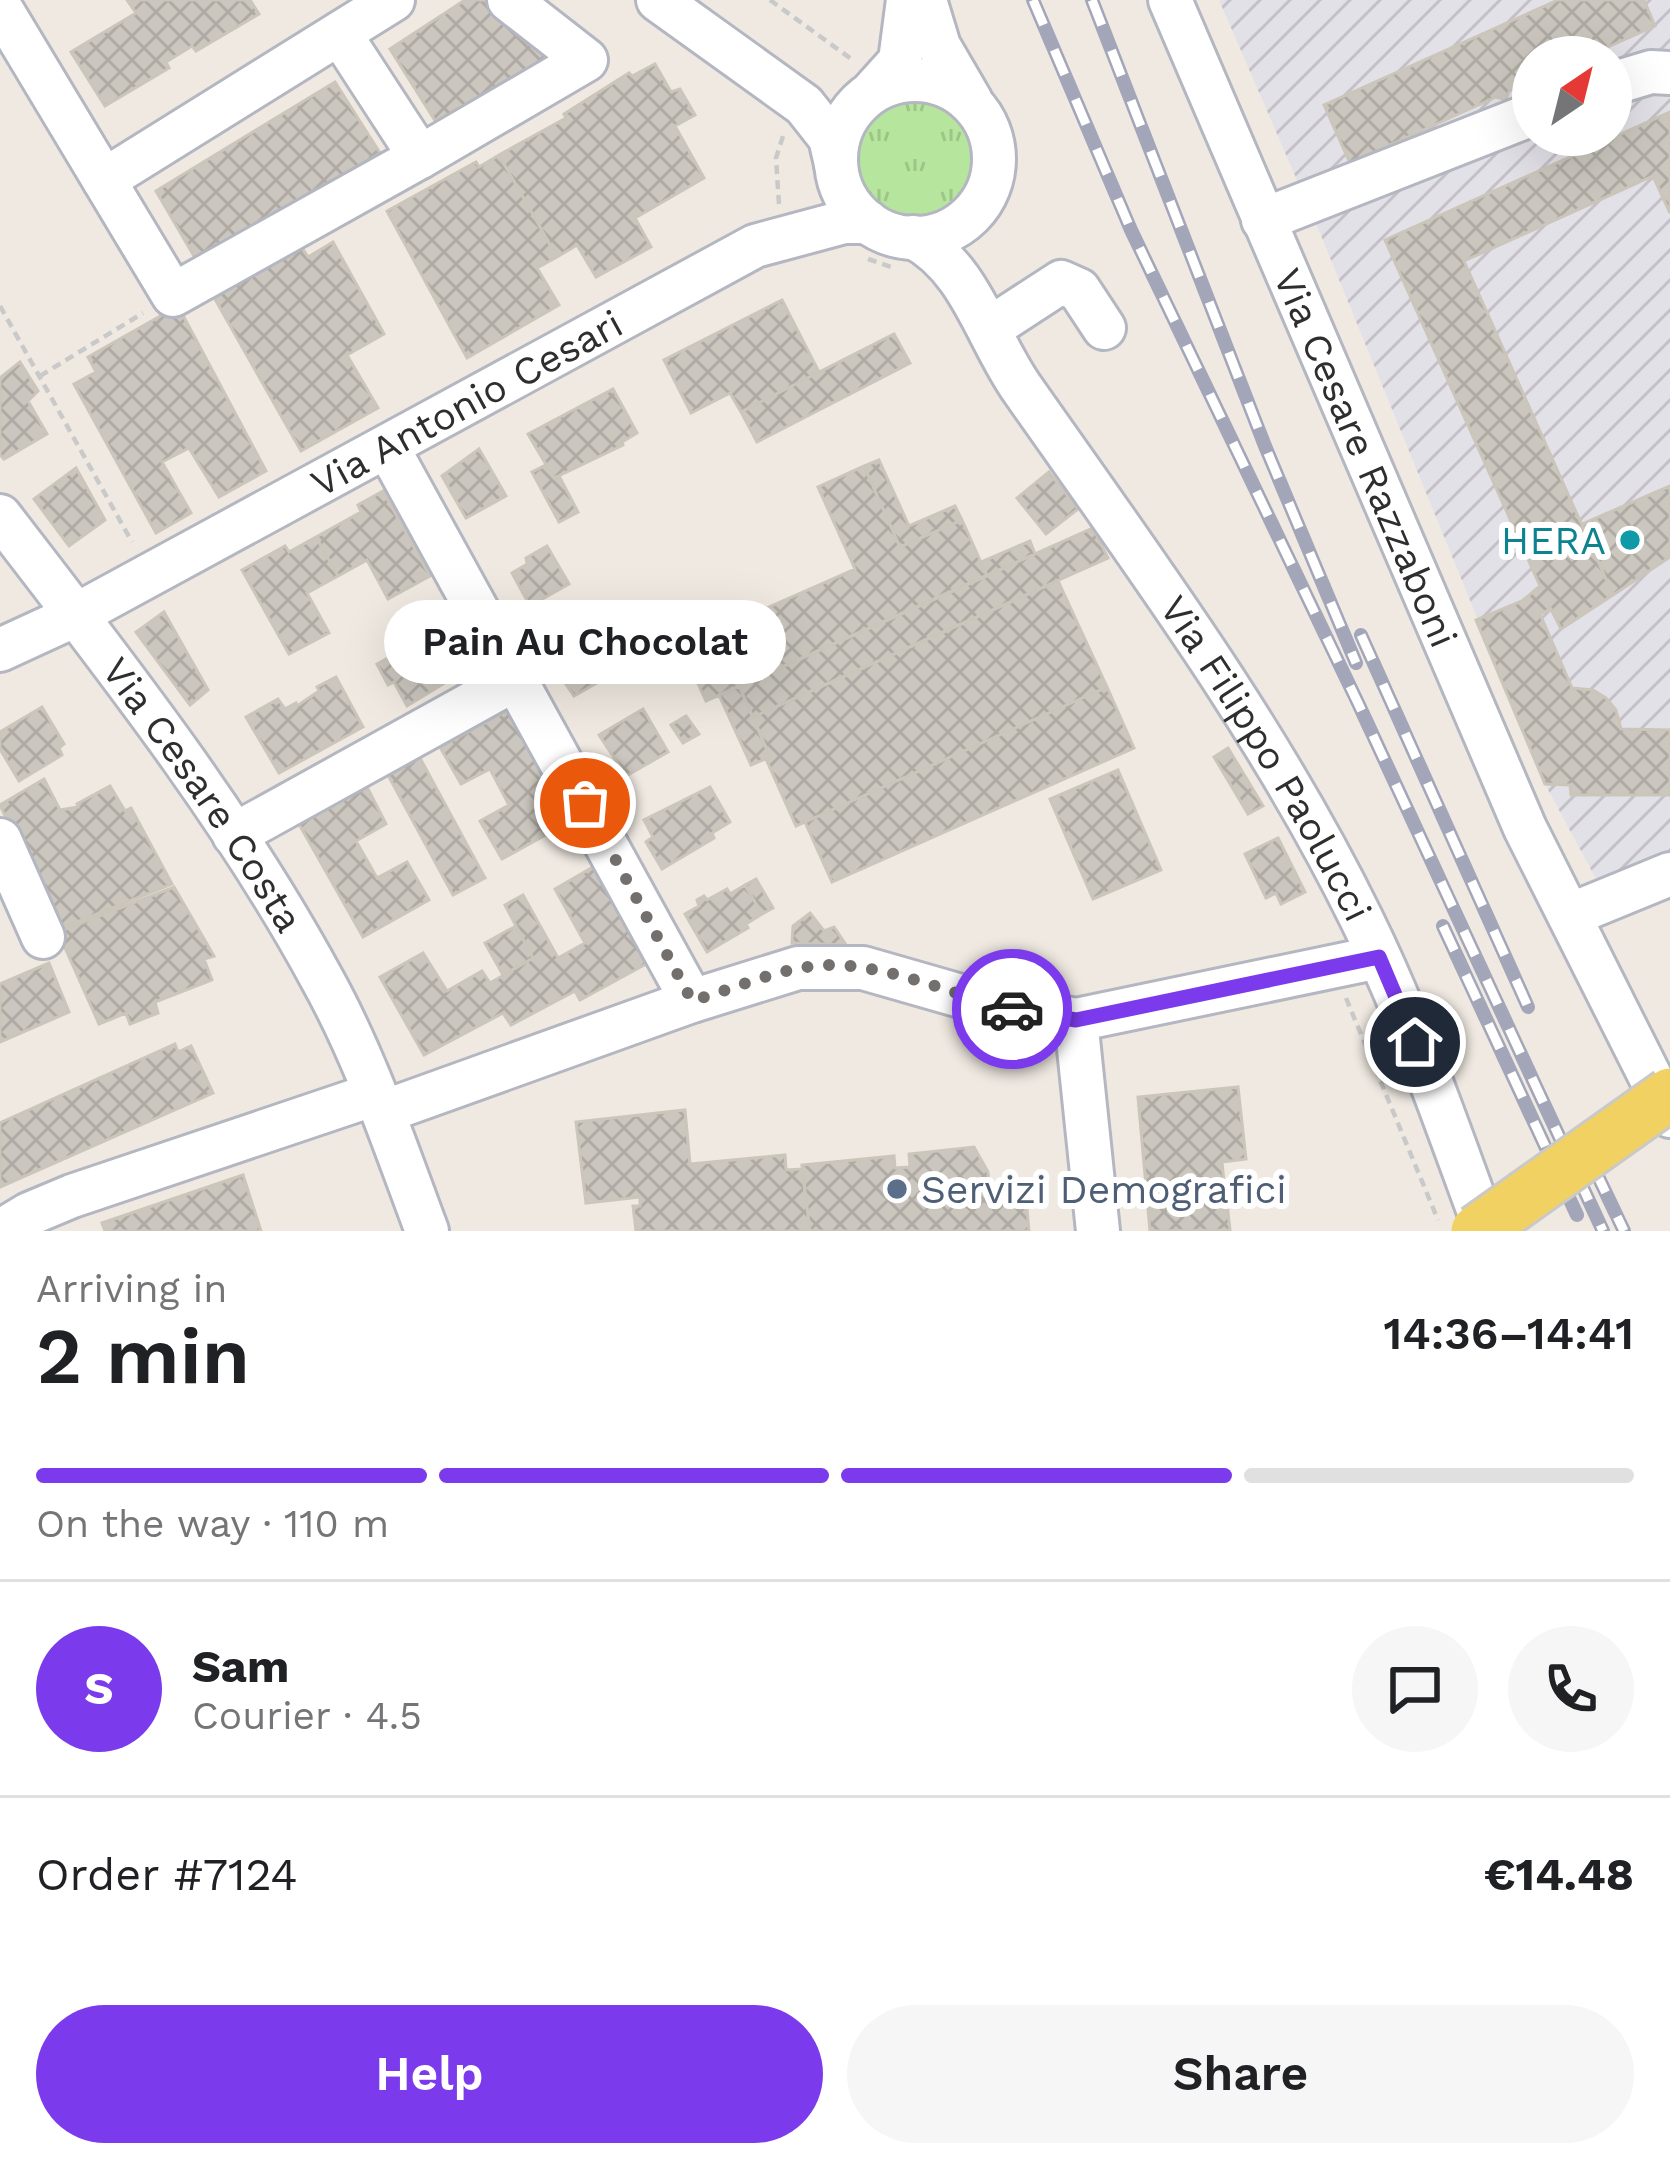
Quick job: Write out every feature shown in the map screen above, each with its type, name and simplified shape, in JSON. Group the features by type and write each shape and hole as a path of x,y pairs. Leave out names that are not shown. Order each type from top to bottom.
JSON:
{"main road":[{"path":"1477,1231 1670,1094"},
{"path":"1527,1231 1670,1129"}],"street":[{"path":"104,180 393,0"},
{"path":"0,7 173,295 586,60 509,0"},
{"path":"836,165 839,136 863,86 900,61 908,0"},
{"path":"669,8 804,105 830,138 843,192 864,239 886,232 904,253 965,220 986,194 993,169 994,149 979,112 954,77 926,0"},
{"name":"Via Cesare Razzaboni","path":"1170,0 1525,828 1670,1116"},
{"path":"669,8 863,86 909,80 948,87 979,112"},
{"path":"340,34 420,157"},
{"path":"1263,220 1512,122"},
{"name":"Via Filippo Paolucci","path":"986,194 977,221 978,249 1018,383"},
{"name":"Via Antonio Cesari","path":"0,650 76,615 388,448 767,229 844,222 864,239"},
{"name":"Via Filippo Paolucci","path":"904,253 939,254 952,271 1018,383 1246,713 1333,865 1379,957 1486,1231"},
{"path":"998,323 1061,282 1079,290 1104,328"},
{"path":"388,448 692,1001"},
{"name":"Via Cesare Costa","path":"0,516 234,835 325,984 379,1103 427,1231"},
{"path":"234,835 516,679"},
{"path":"0,840 43,937"},
{"path":"1570,915 1670,874"},
{"path":"1,1231 72,1196 798,968 862,968 985,1003 1076,1020 1379,957"},
{"path":"1076,1020 1098,1231"}],"path":[{"path":"770,0 863,86"},
{"path":"767,229 776,158 787,126"},
{"path":"864,239 904,253"},
{"path":"39,376 173,295"},
{"path":"0,306 150,576"},
{"path":"1332,965 1443,1231"}],"shaded area":[{"path":"1219,0 1670,0 1670,894 1616,916 1545,784 1320,233"}],"green space":[{"path":"915,94 940,99 961,113 975,134 980,159 975,184 961,205 940,219 915,224 890,219 869,205 855,184 850,159 855,134 869,113 890,99"}],"building":[{"path":"127,0 250,0 259,14 196,51 192,46 166,62 169,68 105,106 71,52 136,13"},
{"path":"465,0 489,0 556,52 439,127 390,49"},
{"path":"1558,0 1644,0 1655,26 1632,36 1512,36 1512,90 1506,100 1496,97 1350,163 1324,105"},
{"path":"655,64 671,92 680,89 695,115 675,126 704,178 635,218 651,247 596,277 577,245 557,257 499,155 566,118 564,114 629,73 632,76"},
{"path":"335,82 380,153 198,263 156,191"},
{"path":"1670,112 1670,213 1653,176 1464,261 1613,595 1561,629 1551,609 1540,614 1572,688 1593,690 1606,698 1616,710 1621,729 1670,730 1670,795 1571,795 1570,785 1545,784 1476,620 1522,601 1540,586 1385,240 1572,156 1632,156 1632,129"},
{"path":"499,155 557,257 537,268 559,305 467,358 387,211 476,162 479,167"},
{"path":"297,240 308,257 333,242 384,334 347,355 378,408 301,451 211,292"},
{"path":"782,300 819,372 741,412 730,393 691,413 664,360"},
{"path":"178,306 266,471 219,497 189,448 162,462 191,513 156,533 74,384 96,372 88,357"},
{"path":"894,334 910,363 757,442 741,412"},
{"path":"20,362 38,391 28,401 47,434 4,459 0,455 0,378"},
{"path":"613,389 637,433 623,445 554,478 528,434"},
{"path":"479,449 506,496 466,518 442,476"},
{"path":"879,460 909,526 955,506 962,520 900,547 864,466"},
{"path":"546,465 554,478 559,476 578,512 559,522 532,472"},
{"path":"864,466 900,547 962,520 987,576 706,701 681,646 855,569 818,487"},
{"path":"76,468 105,520 69,546 34,499"},
{"path":"1049,472 1078,509 1046,534 1017,498"},
{"name":"HERA","path":"1670,486 1670,557 1613,595 1582,524"},
{"path":"383,491 430,576 388,599 367,560 338,576 316,537 361,512 358,505"},
{"path":"1093,528 1108,558 753,717 739,686"},
{"path":"316,537 338,576 307,593 329,633 289,654 242,570 285,546 289,552"},
{"path":"1030,541 1035,554 987,576 981,562"},
{"path":"547,546 569,584 530,606 512,573"},
{"path":"1058,581 1107,687 796,826 753,717"},
{"path":"164,612 208,690 190,705 136,632"},
{"path":"454,621 482,665 407,706 377,664"},
{"path":"609,627 630,664 574,696 550,661"},
{"path":"336,677 363,727 279,773 246,717 278,699 285,709 297,706"},
{"path":"739,686 770,757 751,765 719,695"},
{"path":"1107,687 1134,748 832,882 805,822"},
{"path":"42,707 64,744 59,748 62,755 19,781 0,749 0,732"},
{"path":"643,709 668,752 626,776 599,735"},
{"path":"509,710 571,821 502,859 480,821 509,805 490,769 461,784 440,747"},
{"path":"686,716 699,734 683,743 671,725"},
{"path":"1228,748 1263,806 1248,814 1214,757"},
{"path":"420,758 485,878 453,895 388,775"},
{"path":"1118,770 1161,870 1093,899 1050,799"},
{"path":"44,779 60,810 78,807 110,786 125,811 131,808 172,884 57,930 0,805"},
{"path":"367,787 386,824 356,841 377,878 407,862 429,900 363,937 299,824"},
{"path":"710,787 730,822 712,833 714,838 662,869 646,842 653,837 644,820"},
{"path":"1278,838 1305,892 1281,904 1276,893 1266,898 1245,854"},
{"path":"593,867 648,963 580,1000 575,991 511,1025 503,1013 424,1055 380,977 423,953 447,991 482,971 490,983 533,958 505,905 523,895 558,958 585,943 555,889"},
{"path":"756,879 773,908 762,914 745,885"},
{"path":"745,885 762,914 707,952 685,914 699,906 697,900 704,896 707,900 727,889 730,894"},
{"path":"174,887 214,956 204,959 212,980 155,1002 158,1013 130,1024 126,1013 99,1024 58,932"},
{"path":"810,913 824,931 834,927 846,945 792,943 793,926"},
{"path":"516,926 533,958 503,975 485,943"},
{"path":"49,963 69,1012 0,1042 0,984"},
{"path":"175,1044 178,1052 191,1046 213,1093 0,1187 0,1123"},
{"path":"1238,1087 1246,1159 1222,1162 1224,1182 1216,1188 1219,1203 1227,1203 1230,1230 1150,1231 1138,1097"},
{"path":"685,1110 690,1164 785,1155 786,1170 802,1169 810,1231 636,1231 633,1206 640,1206 640,1197 586,1203 576,1122"},
{"name":"Servizi Demografici","path":"974,1147 988,1172 990,1191 1025,1187 1029,1231 810,1231 802,1165 894,1156 895,1168 910,1167 909,1154"},
{"path":"243,1175 261,1231 105,1231 102,1223"}],"railway":[{"path":"1033,0 1131,230 1603,1231"},
{"path":"1092,0 1265,446 1356,663"},
{"path":"1361,635 1528,1007"},
{"path":"1443,926 1577,1215"},
{"path":"1594,1168 1624,1231"}],"way so far":[{"path":"585,803 692,1001 798,968 827,965 862,968 1012,1009"}],"place":[{"name":"HERA","path":"1630,540"},
{"name":"Pain Au Chocolat","path":"585,803"},
{"name":"Servizi Demografici","path":"897,1189"}],"route":[{"path":"1012,1009 1076,1020 1379,957 1415,1042"}]}
